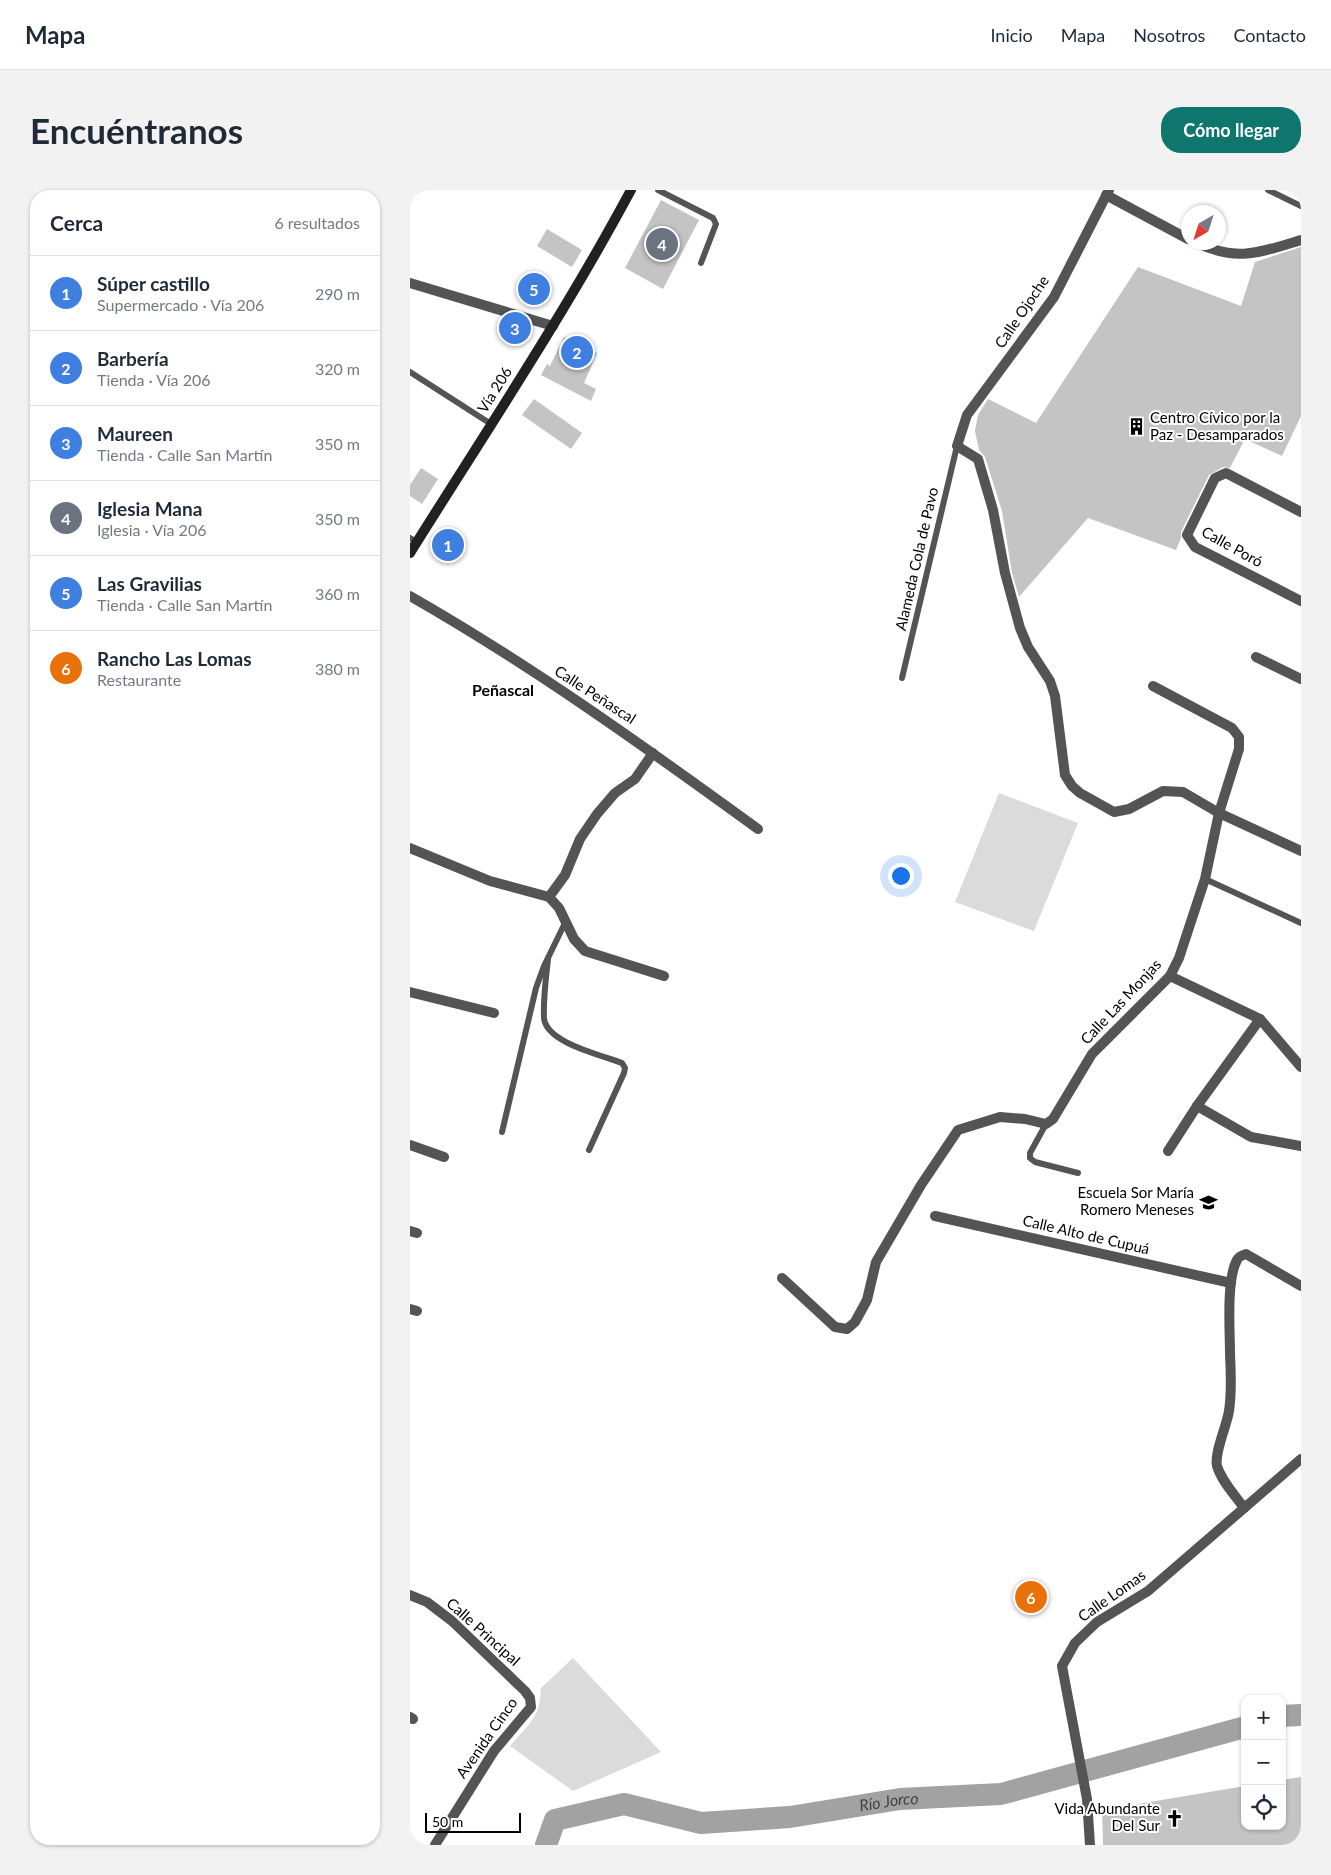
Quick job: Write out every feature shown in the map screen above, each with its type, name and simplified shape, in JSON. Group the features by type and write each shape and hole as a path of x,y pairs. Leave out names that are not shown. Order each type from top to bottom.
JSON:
{"main road":[{"name":"Vía 206","path":"410,552 413,540 491,424 553,326 601,246 631,190"}],"street":[{"path":"1107,193 1181,235"},
{"name":"Calle Ojoche","path":"957,446 967,415 1054,297 1107,193"},
{"path":"1217,250 1227,254 1246,255 1301,240"},
{"path":"410,283 553,326"},
{"path":"957,446 978,459 993,510 1005,573 1020,628 1028,647 1050,681 1055,696 1065,775 1072,786 1080,793 1114,812 1128,809 1162,791 1183,792 1219,813 1301,851"},
{"name":"Calle Poró","path":"1301,512 1226,473 1215,478 1188,535 1195,546 1301,602"},
{"name":"Calle Peñascal","path":"410,596 451,619 653,753 758,829"},
{"path":"1256,657 1301,679"},
{"name":"Calle Las Monjas","path":"1046,1124 1053,1119 1092,1054 1170,976 1179,958 1205,879 1219,813 1239,749 1239,738 1232,728 1153,686"},
{"path":"549,898 565,875 580,839 597,814 615,793 635,779 653,753"},
{"path":"410,848 490,881 549,898 559,908 574,939 585,951 664,976"},
{"path":"1170,976 1260,1019 1301,1067"},
{"path":"410,992 494,1013"},
{"path":"1168,1151 1197,1106 1260,1019"},
{"path":"1197,1106 1251,1137 1301,1146"},
{"path":"782,1278 835,1327 847,1328 855,1322 867,1300 876,1262 921,1185 958,1130 1000,1117 1025,1119 1046,1124"},
{"path":"410,1145 444,1157"},
{"name":"Calle Alto de Cupuá","path":"935,1216 1231,1283"},
{"path":"1244,1508 1225,1482 1217,1465 1229,1412 1232,1380 1231,1283 1236,1261 1240,1256 1246,1254 1301,1286"},
{"name":"Calle Lomas","path":"1090,1845 1087,1799 1062,1666 1075,1643 1097,1622 1148,1591 1301,1459"},
{"name":"Calle Principal","path":"410,1595 427,1602 452,1621 519,1685 530,1698"},
{"name":"Avenida Cinco","path":"435,1845 494,1751 531,1707 530,1698"}],"lane":[{"path":"658,190 713,218 716,224 701,262"},
{"path":"1268,190 1301,206"},
{"path":"410,372 491,424"},
{"name":"Alameda Cola de Pavo","path":"902,678 957,446"},
{"path":"1205,879 1301,923"},
{"path":"502,1132 536,988 565,923"},
{"path":"548,959 544,1019 551,1033 563,1041 622,1063 625,1068 589,1150"},
{"path":"1046,1124 1030,1153 1030,1158 1035,1162 1078,1173"}],"shaded area":[{"path":"999,793 1078,823 1034,931 955,902"},
{"path":"573,1658 661,1752 573,1791 510,1746 532,1720 538,1707 541,1688"}],"building":[{"path":"661,200 699,220 663,289 625,268"},
{"path":"547,229 582,250 572,267 537,246"},
{"name":"Centro Cívico por la Paz - Desamparados","path":"1301,247 1301,416 1282,456 1245,439 1230,468 1223,467 1209,475 1181,532 1181,538 1176,550 1088,518 1019,597 1012,573 1002,511 985,457 979,450 975,431 978,415 988,399 1036,423 1138,267 1241,306 1255,262"},
{"path":"529,274 550,288 539,304 518,290"},
{"path":"504,318 530,326 525,338 500,330"},
{"path":"564,337 597,353 584,383 596,389 591,401 541,375 547,364 550,366"},
{"path":"534,399 582,433 571,449 522,415"},
{"path":"421,468 438,479 422,504 410,496 410,485"},
{"name":"Vida Abundante Del Sur","path":"1301,1777 1301,1845 1103,1845 1102,1810 1241,1787 1241,1830 1286,1830 1286,1779"}],"waterway":[{"name":"Río Jorco","path":"1286,1716 1301,1715"},
{"name":"Río Jorco","path":"546,1845 555,1820 624,1804 701,1823 790,1817 900,1799 1001,1794 1241,1728"}],"place":[{"name":"Iglesia Mana","path":"662,244"},
{"name":"Las Gravilias","path":"534,289"},
{"name":"Maureen","path":"515,328"},
{"name":"Barbería","path":"577,352"},
{"name":"Centro Cívico por la Paz - Desamparados","path":"1136,427"},
{"name":"Súper castillo","path":"448,545"},
{"name":"Escuela Sor María Romero Meneses","path":"1208,1202"},
{"name":"Rancho Las Lomas","path":"1031,1597"},
{"name":"Vida Abundante Del Sur","path":"1174,1818"}],"district":[{"name":"Peñascal","path":"503,690"}]}
